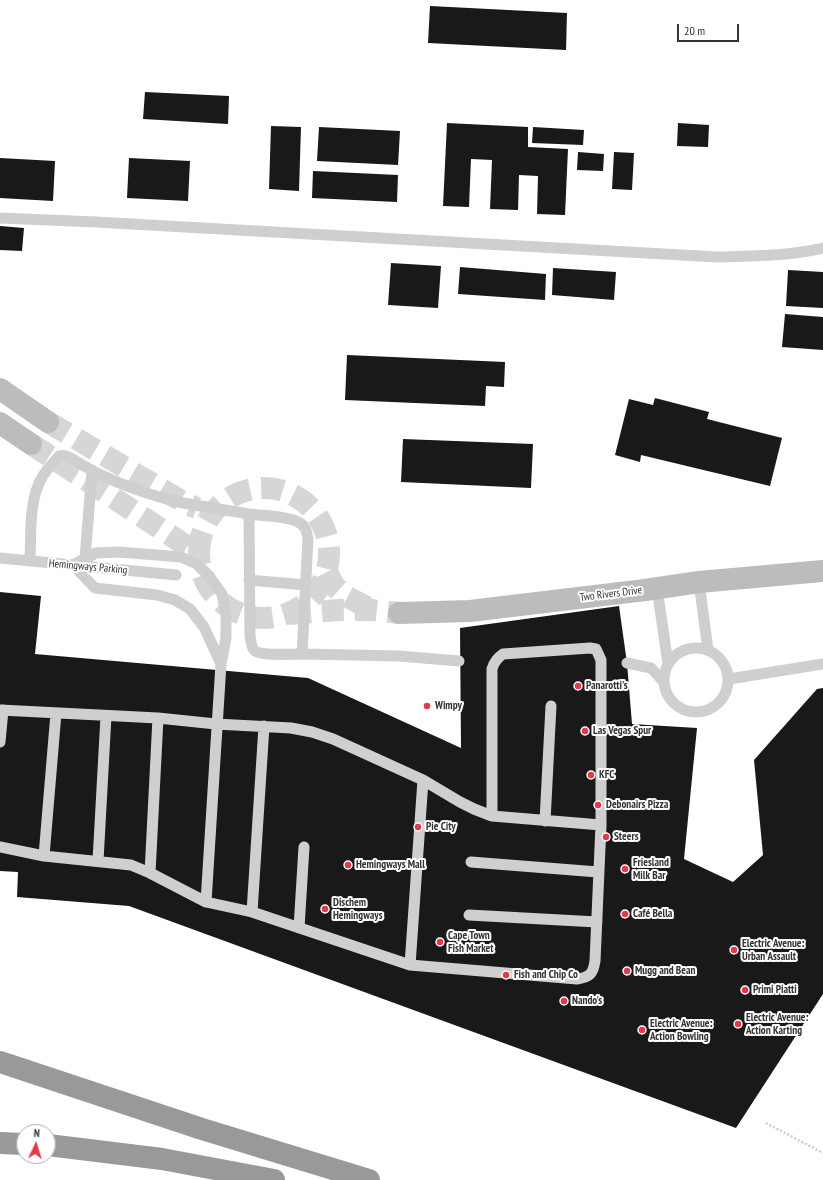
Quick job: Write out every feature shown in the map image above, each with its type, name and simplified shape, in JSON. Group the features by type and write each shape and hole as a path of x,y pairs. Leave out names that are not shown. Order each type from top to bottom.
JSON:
{"highway":[{"path":"0,1062 202,1128 369,1180"},
{"path":"0,1143 16,1144"},
{"path":"56,1146 162,1159 274,1180"}],"main road":[{"path":"0,389 48,422"},
{"path":"0,423 31,444"},
{"name":"Two Rivers Drive","path":"399,613 470,611 699,582 823,571"}],"lane":[{"path":"0,218 717,257 771,255 823,248"},
{"path":"30,561 34,499 40,480 60,455 67,456 92,470 130,487 181,502 249,514 292,519 306,528 308,539 302,654"},
{"path":"85,559 92,470"},
{"path":"249,514 250,636 251,645 254,650 261,654 399,656 459,662"},
{"path":"206,902 220,664 226,638 226,614 222,594 209,576 197,564 181,557 119,552 96,553 73,565 96,588 157,595 175,600 190,609 204,627 220,664"},
{"name":"Hemingways Parking","path":"0,558 176,575"},
{"path":"249,580 306,584"},
{"path":"699,582 708,650"},
{"path":"657,588 668,664"},
{"path":"0,847 44,856 131,865 150,873 206,902 252,912 410,964 577,979 586,978 591,974 593,969 597,922 600,825 601,660 596,649 590,648 503,654 494,664 492,669 492,816"},
{"path":"690,648 708,650 716,654 723,661 727,669 729,679 728,688 719,704 702,712 684,710 676,705 670,699 664,682 668,664 678,654 690,648"},
{"path":"627,663 651,668 664,682"},
{"path":"729,679 823,664"},
{"path":"545,821 551,706"},
{"path":"0,742 2,710 158,718 216,724 291,728 312,732 333,739 422,780 460,802 492,816 600,825"},
{"path":"44,856 56,713"},
{"path":"98,861 106,716"},
{"path":"150,873 158,718"},
{"path":"252,912 264,726"},
{"path":"410,964 422,780"},
{"path":"299,928 304,847"},
{"path":"471,862 598,872"},
{"path":"470,915 597,922"}],"path":[{"path":"766,1122 823,1153"}],"building":[{"path":"430,6 567,13 566,50 428,43"},
{"path":"145,92 229,96 228,124 143,119"},
{"path":"447,123 528,127 528,147 568,149 565,215 537,214 538,176 519,175 518,210 490,209 492,160 471,159 469,207 443,206"},
{"path":"678,123 709,125 708,147 677,146"},
{"path":"271,126 301,127 299,191 269,189"},
{"path":"319,127 400,131 398,165 317,161"},
{"path":"533,127 584,130 583,145 532,143"},
{"path":"578,152 604,154 603,171 577,170"},
{"path":"614,152 634,153 632,190 612,189"},
{"path":"0,158 55,161 53,201 0,198"},
{"path":"129,158 190,161 188,201 127,198"},
{"path":"313,171 398,175 397,202 312,198"},
{"path":"0,226 24,228 22,251 0,250"},
{"path":"391,263 441,266 438,308 388,305"},
{"path":"460,267 546,274 545,300 458,294"},
{"path":"553,268 616,272 614,300 552,295"},
{"path":"788,270 823,272 823,308 786,306"},
{"path":"785,314 823,317 823,350 782,347"},
{"path":"347,355 505,362 504,387 486,386 485,406 345,400"},
{"path":"655,398 709,412 707,419 782,438 770,486 641,455 640,462 615,455 629,399 653,405"},
{"path":"403,439 533,444 531,488 401,482"},
{"name":"Hemingways Mall","path":"0,592 41,596 35,654 308,678 461,748 460,628 619,606 627,663 632,724 697,728 684,859 733,882 763,855 754,760 817,689 823,688 823,994 736,1128 129,906 17,897 18,872 0,871"}],"tunnel":[{"path":"48,422 185,503 197,508"},
{"path":"31,444 199,554"},
{"path":"264,488 277,489 289,493 310,507 324,528 328,540 329,553 328,566 324,578 310,599 289,613 277,617 264,618 251,617 239,613 218,599 204,578 200,566 199,553 200,540 204,528 218,507 239,493 251,489 264,488"},
{"path":"327,572 334,586 344,595 370,609"},
{"path":"289,614 339,610 371,610 399,613"}],"place":[{"name":"Panarotti's","path":"578,686"},
{"name":"Wimpy","path":"427,706"},
{"name":"Las Vegas Spur","path":"585,731"},
{"name":"KFC","path":"591,775"},
{"name":"Debonairs Pizza","path":"598,805"},
{"name":"Pie City","path":"418,827"},
{"name":"Steers","path":"606,837"},
{"name":"Hemingways Mall","path":"348,865"},
{"name":"Friesland Milk Bar","path":"625,869"},
{"name":"Dischem Hemingways","path":"325,909"},
{"name":"Café Bella","path":"625,914"},
{"name":"Cape Town Fish Market","path":"440,942"},
{"name":"Electric Avenue: Urban Assault","path":"734,950"},
{"name":"Mugg and Bean","path":"627,971"},
{"name":"Fish and Chip Co","path":"506,975"},
{"name":"Primi Piatti","path":"745,990"},
{"name":"Nando's","path":"564,1001"},
{"name":"Electric Avenue: Action Karting","path":"738,1024"},
{"name":"Electric Avenue: Action Bowling","path":"642,1030"}]}
